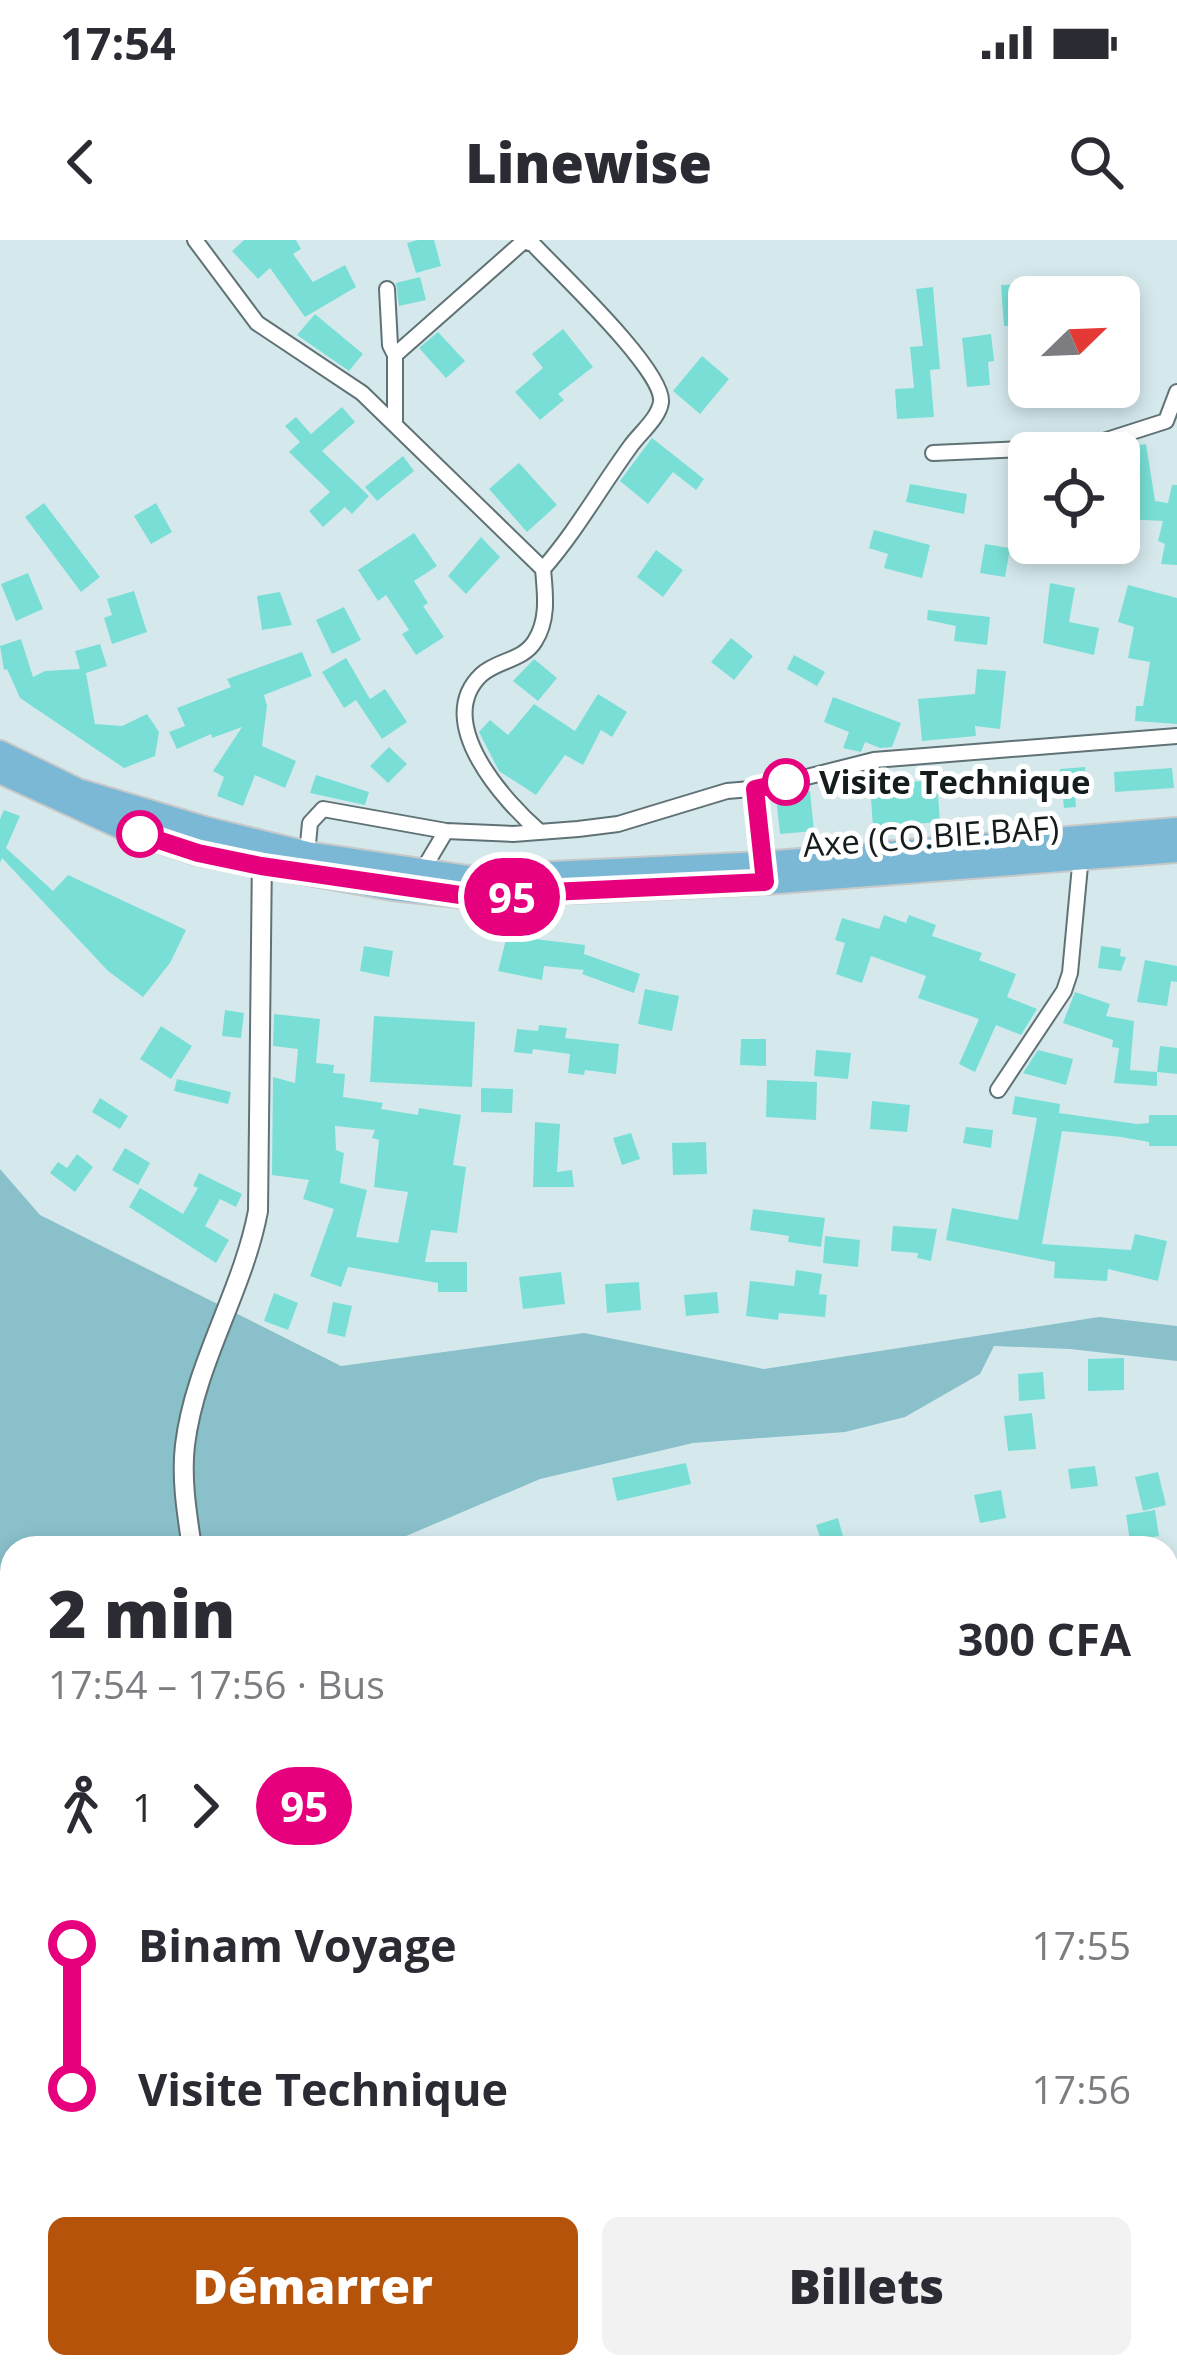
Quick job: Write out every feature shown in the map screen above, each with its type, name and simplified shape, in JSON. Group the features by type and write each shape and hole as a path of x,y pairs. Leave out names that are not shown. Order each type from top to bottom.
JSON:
{"highway":[{"path":"0,753 77,790 262,855"},
{"path":"0,771 129,830 198,853 262,855"},
{"name":"Axe (CO.BIE.BAF)","path":"262,855 467,896 1082,847 1177,830"},
{"name":"Axe (CO.BIE.BAF)","path":"1082,847 1177,850"},
{"name":"Axe (CO.BIE.BAF)","path":"262,855 307,854 422,873 505,878 764,873"}],"street":[{"path":"195,240 257,323 334,372 395,424 543,568 546,600 536,640 526,652 481,676 465,719 473,747 491,780 540,832"},
{"path":"395,355 524,242 533,244 640,359 660,390 657,413 572,536 543,568"},
{"path":"387,289 390,345 395,355 395,424"},
{"path":"932,453 1088,446 1166,421 1177,392"},
{"path":"307,854 310,823 323,809 446,831 540,832 618,824 728,790 755,789 874,760 1177,736"},
{"path":"755,789 764,873"},
{"path":"422,873 446,831"},
{"path":"998,1090 1064,991 1070,973 1082,847"},
{"path":"191,1536 183,1468 186,1439 200,1381 248,1257 258,1211 262,855"}],"shaded area":[{"path":"0,1169 40,1215 341,1366 584,1333 764,1369 1099,1317 1177,1326 1177,1361 994,1346 980,1374 905,1417 845,1432 693,1443 540,1479 406,1536 0,1536"}],"building":[{"path":"244,240 296,240 301,249 293,254 313,282 345,265 356,287 305,317 270,268 258,279 232,251"},
{"path":"434,240 441,266 416,273 407,243"},
{"path":"420,277 426,300 399,306 396,283"},
{"path":"1001,285 1008,285 1008,326 1004,326"},
{"path":"933,287 940,369 930,370 934,417 897,419 895,389 914,388 910,347 923,346 916,289"},
{"path":"315,314 363,354 349,371 297,335"},
{"path":"563,329 593,367 558,394 564,400 540,420 515,392 543,368 532,354"},
{"path":"438,332 465,361 446,378 419,348"},
{"path":"991,334 990,385 967,387 962,338"},
{"path":"702,356 729,379 700,414 673,391"},
{"path":"342,407 355,422 322,451 369,496 352,514 345,507 323,527 309,511 330,492 289,452 300,442 285,426 296,417 311,434"},
{"path":"652,438 704,479 696,490 673,472 648,504 620,481"},
{"path":"1146,444 1155,501 1168,503 1172,485 1177,485 1177,565 1161,564 1165,544 1158,541 1163,521 1140,520 1140,445"},
{"path":"403,456 414,471 377,501 365,487"},
{"path":"519,463 557,505 527,532 489,489"},
{"path":"910,484 967,494 964,514 906,502"},
{"path":"44,503 100,577 81,592 25,517"},
{"path":"156,503 172,532 151,544 134,516"},
{"path":"874,530 930,545 922,578 884,568 888,554 869,548"},
{"path":"414,533 437,566 414,581 428,603 423,606 444,637 416,655 402,634 409,630 386,595 378,601 358,570"},
{"path":"481,537 500,557 466,594 448,576"},
{"path":"985,544 1008,548 1005,577 980,573"},
{"path":"656,550 683,570 663,597 637,577"},
{"path":"28,573 43,609 16,621 1,584"},
{"path":"1050,583 1075,588 1069,622 1099,628 1094,655 1043,643"},
{"path":"1128,585 1177,598 1177,724 1135,721 1136,706 1143,706 1150,662 1128,658 1134,627 1118,622"},
{"path":"134,591 147,632 112,644 104,618 112,615 107,599"},
{"path":"280,592 292,625 262,630 257,596"},
{"path":"344,607 361,640 332,654 316,620"},
{"path":"928,610 990,617 987,645 954,641 956,626 927,620"},
{"path":"731,638 753,656 734,680 711,662"},
{"path":"21,639 33,677 45,671 80,669 75,651 100,644 107,666 86,673 95,724 122,726 147,714 159,732 155,756 124,768 20,698 4,670 0,646"},
{"path":"302,652 312,676 264,695 262,746 296,761 285,788 255,775 243,806 217,796 224,777 213,771 242,727 177,749 169,732 185,726 177,708 231,687 227,679"},
{"path":"794,655 825,672 817,686 787,669"},
{"path":"346,658 370,699 385,689 407,722 382,739 356,700 344,708 322,672"},
{"path":"534,659 557,678 538,701 513,681"},
{"path":"977,669 1006,671 1000,729 975,726 976,736 922,741 918,699 975,694"},
{"path":"598,694 627,712 612,737 601,730 583,765 565,755 536,795 499,771 479,732 490,720 508,735 534,704 575,731"},
{"path":"833,697 901,723 892,747 865,742 861,752 843,748 849,732 824,722"},
{"path":"389,747 407,764 388,783 370,766"},
{"path":"1085,767 1086,782 1074,783 1076,807 1064,808 1060,769"},
{"path":"1172,768 1174,788 1115,792 1114,772"},
{"path":"316,775 369,792 365,805 310,793"},
{"path":"937,780 940,822 873,827 870,785"},
{"name":"Visite Technique","path":"810,791 814,831 780,834 776,796"},
{"path":"4,810 20,816 6,848 53,891 68,875 186,930 170,963 143,997 108,971 2,858 0,863"},
{"path":"884,915 906,923 909,915 936,925 932,936 982,953 979,960 1016,974 1007,997 1037,1009 1021,1035 996,1025 975,1072 959,1064 979,1019 918,998 926,976 871,956 862,983 836,974 845,943 835,940 842,918 879,929"},
{"path":"512,916 538,919 535,939 585,945 584,954 640,974 634,993 582,974 584,970 544,966 542,980 498,971"},
{"path":"364,946 393,951 389,977 360,971"},
{"path":"1101,946 1121,949 1120,956 1126,957 1121,971 1098,968"},
{"path":"1145,960 1177,966 1177,982 1171,981 1167,1006 1137,1002"},
{"path":"645,989 679,996 672,1031 638,1024"},
{"path":"1075,992 1110,1004 1106,1016 1134,1021 1130,1070 1157,1072 1157,1086 1114,1083 1119,1048 1112,1047 1113,1040 1063,1023"},
{"path":"225,1010 244,1013 241,1038 222,1036"},
{"path":"274,1014 320,1019 316,1063 334,1065 333,1073 345,1074 343,1097 418,1115 419,1108 461,1115 453,1165 466,1167 457,1233 431,1230 425,1262 467,1262 467,1292 438,1292 438,1283 348,1267 341,1287 310,1276 334,1209 303,1199 309,1180 272,1175 273,1077 295,1083 298,1049 273,1046","holes":["335,1126 375,1130 372,1138 379,1140 374,1187 408,1192 398,1243 356,1237 367,1190 340,1183 344,1153 336,1150"]},
{"path":"374,1016 475,1022 472,1087 370,1082"},
{"path":"539,1025 567,1028 565,1038 619,1044 616,1074 568,1073 570,1054 533,1049 532,1054 514,1052 517,1029 538,1031"},
{"path":"161,1026 192,1046 171,1079 140,1059"},
{"path":"741,1039 766,1039 766,1066 740,1065"},
{"path":"1160,1046 1177,1048 1177,1074 1157,1072"},
{"path":"816,1050 851,1053 848,1079 814,1076"},
{"path":"1038,1050 1073,1059 1066,1085 1023,1073"},
{"path":"177,1079 231,1092 228,1104 174,1091"},
{"path":"767,1080 817,1082 816,1120 766,1117"},
{"path":"481,1088 513,1089 512,1113 481,1112"},
{"path":"1015,1096 1060,1104 1059,1113 1137,1124 1149,1123 1149,1115 1177,1115 1177,1146 1149,1146 1149,1142 1121,1137 1062,1131 1042,1244 1131,1250 1135,1234 1167,1241 1158,1281 1108,1269 1107,1281 1054,1278 1055,1262 946,1240 952,1208 1018,1220 1037,1118 1012,1114"},
{"path":"100,1098 128,1116 120,1129 92,1112"},
{"path":"872,1101 910,1105 907,1132 870,1129"},
{"path":"535,1122 560,1124 557,1172 572,1170 574,1187 533,1187"},
{"path":"966,1127 993,1130 991,1148 963,1143"},
{"path":"631,1133 640,1159 622,1165 613,1138"},
{"path":"706,1142 707,1174 673,1175 672,1143"},
{"path":"125,1148 150,1163 138,1185 112,1170"},
{"path":"77,1154 93,1167 75,1192 50,1173 58,1162 67,1168"},
{"path":"199,1173 242,1194 236,1207 220,1199 205,1226 229,1240 216,1263 129,1207 140,1188 183,1214 198,1188 193,1186"},
{"path":"753,1209 825,1218 821,1247 750,1230"},
{"path":"893,1226 937,1229 931,1261 917,1258 918,1253 891,1251"},
{"path":"825,1236 860,1240 858,1267 823,1263"},
{"path":"796,1270 822,1274 819,1294 827,1295 825,1317 746,1316 750,1281 794,1286"},
{"path":"561,1272 565,1304 523,1309 519,1277"},
{"path":"639,1282 641,1310 607,1313 605,1284"},
{"path":"717,1292 719,1313 686,1316 684,1295"},
{"path":"274,1293 298,1303 288,1330 264,1321"},
{"path":"333,1302 352,1306 345,1337 327,1333"},
{"path":"1124,1358 1124,1390 1088,1391 1088,1359"},
{"path":"1043,1372 1045,1399 1019,1401 1018,1374"},
{"path":"1032,1413 1036,1449 1008,1451 1004,1416"},
{"path":"686,1463 691,1484 617,1501 612,1478"},
{"path":"1095,1466 1098,1486 1071,1489 1068,1469"},
{"path":"1158,1472 1166,1505 1143,1511 1135,1477"},
{"path":"1001,1490 1006,1518 980,1523 974,1495"},
{"path":"1155,1510 1159,1536 1129,1536 1126,1515"},
{"path":"838,1518 843,1536 820,1536 816,1525"}],"bus line":[{"name":"95","path":"140,834 261,866 467,896 765,882 755,789 786,782"}],"place":[{"name":"Visite Technique","path":"786,782"}]}
